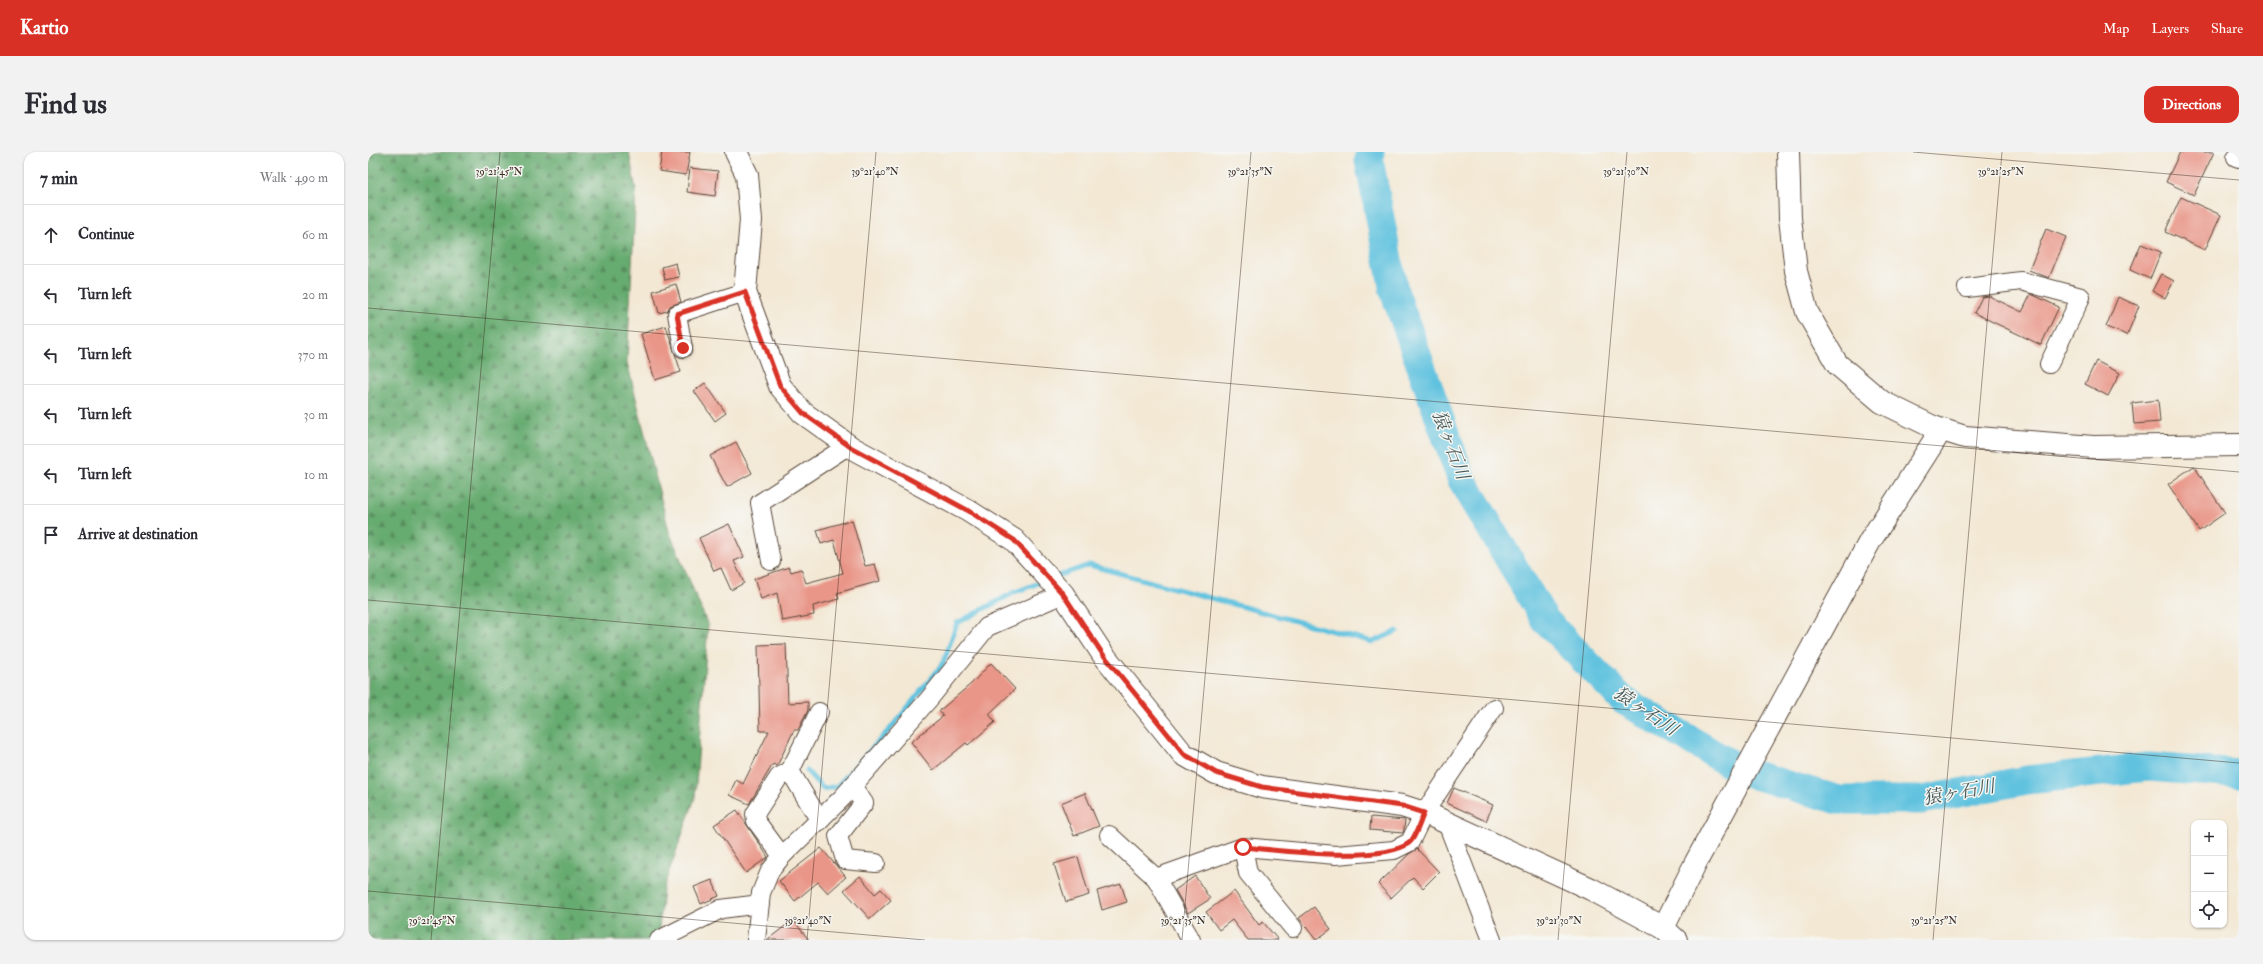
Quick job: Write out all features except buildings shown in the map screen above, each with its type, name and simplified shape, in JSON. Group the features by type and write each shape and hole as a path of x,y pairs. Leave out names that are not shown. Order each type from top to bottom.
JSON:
{"street":[{"path":"736,152 747,175 751,220 745,292 780,386 803,413 849,445 967,510 1014,540 1063,594 1102,653 1184,754 1216,773 1262,787 1402,806 1424,813 1591,889 1665,936 1696,862 1870,541 1936,438 1933,427"},
{"path":"1788,152 1790,218 1796,271 1807,312 1837,364 1882,402 1933,427 1965,437 2093,447 2239,445"},
{"path":"1967,288 2021,281 2081,297 2049,364"},
{"path":"683,348 677,314 745,292"},
{"path":"771,561 760,503 849,445"},
{"path":"756,940 761,893 770,872 782,856 820,820 852,786 929,699 987,627 1063,594"},
{"path":"1156,878 1243,847 1336,855 1394,850 1410,842 1424,813 1494,708"},
{"path":"782,856 756,821 755,814 779,777 790,771 819,712"},
{"path":"790,771 820,820"},
{"path":"852,786 864,803 838,836 845,860 876,863"},
{"path":"1447,823 1492,940"},
{"path":"1109,835 1156,878 1191,940"},
{"path":"1243,847 1248,873 1293,928"},
{"path":"659,940 721,909 760,904"}],"green space":[{"path":"368,152 629,152 636,190 627,362 669,531 708,625 695,798 663,889 658,940 368,940"}],"waterway":[{"name":"猿ヶ石川","path":"1370,152 1369,160 1394,291 1461,478 1545,620 1623,700 1744,772 1839,800 1922,800 2027,780 2148,767 2239,774"},
{"path":"1055,577 1089,565 1373,642 1397,631"},
{"path":"807,771 823,789 837,786 890,729 943,664 957,623 1015,592 1044,581"}],"route":[{"path":"683,348 677,314 745,292 780,386 803,413 852,448 967,510 1014,540 1063,594 1102,653 1184,754 1216,773 1262,787 1402,806 1424,813 1410,842 1394,850 1336,855 1243,847"}]}
